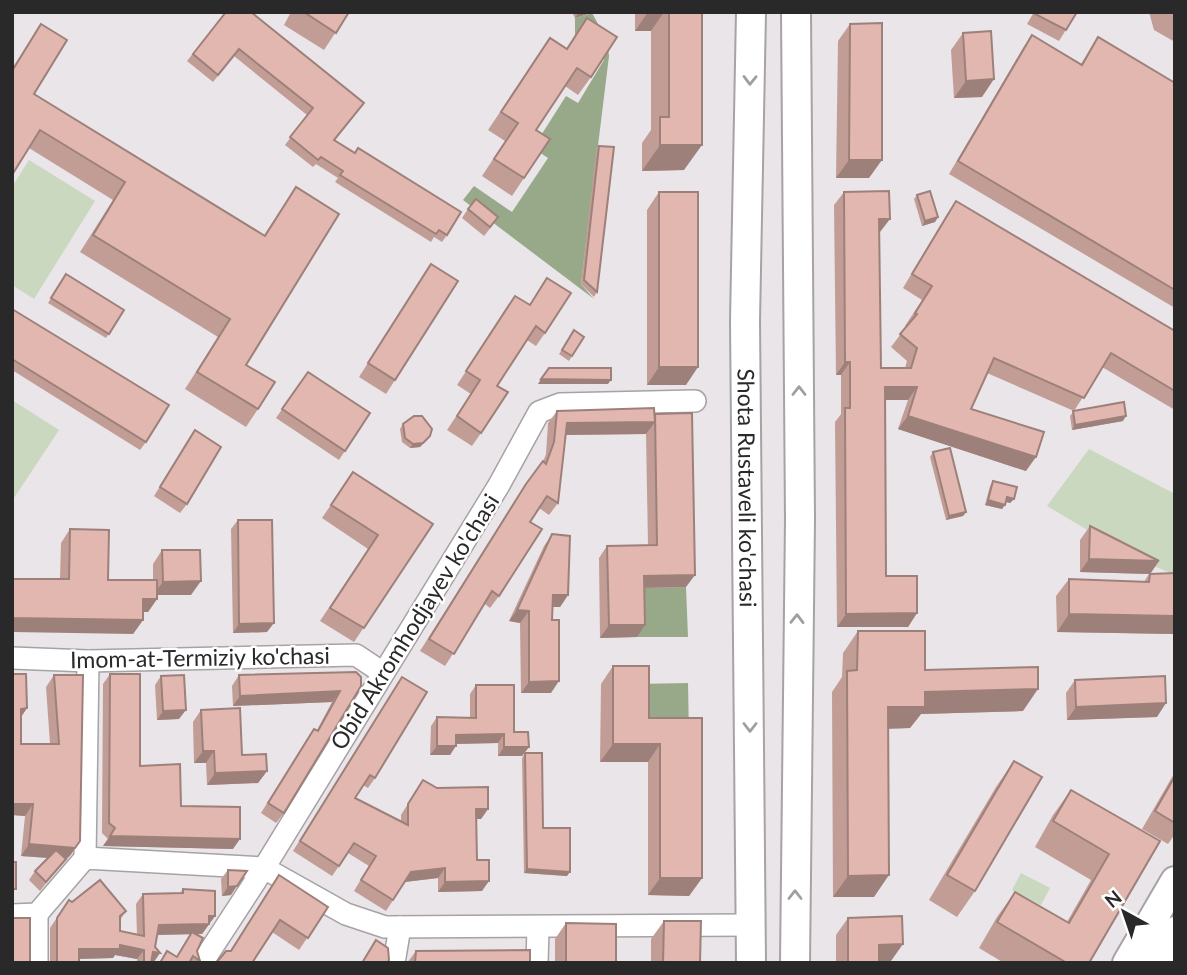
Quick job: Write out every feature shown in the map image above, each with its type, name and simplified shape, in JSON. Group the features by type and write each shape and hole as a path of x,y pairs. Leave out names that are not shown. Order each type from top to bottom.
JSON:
{"main road":[{"name":"Shota Rustaveli ko'chasi","path":"751,12 745,321 751,963"},
{"path":"795,963 800,519 796,12"},
{"path":"1127,963 1175,881"},
{"path":"1157,962 1175,931"}],"street":[{"name":"Obid Akromhodjayev ko'chasi","path":"202,963 264,868 499,485 539,412 560,404 695,401"},
{"name":"Imom-at-Termiziy ko'chasi","path":"12,658 88,661 356,655 383,673"},
{"path":"37,963 37,914 85,858 88,661"},
{"path":"85,858 264,868 358,920 400,928 751,925"},
{"path":"12,915 37,914"},
{"path":"394,963 400,928"},
{"path":"537,963 538,928"}],"green space":[{"path":"592,13 607,40 609,56 581,284 594,299 463,200 474,186 512,212 548,158 533,148 566,96 578,103 604,60 603,53 575,36 575,18"},
{"path":"29,160 95,201 34,299 12,285 12,187"},
{"path":"12,400 59,430 12,501"},
{"path":"1089,449 1175,494 1175,575 1133,557 1047,506"},
{"path":"686,587 688,637 637,637 636,588"},
{"path":"688,683 689,736 636,736 636,684"},
{"path":"1021,873 1050,888 1041,905 1012,890"}],"building":[{"path":"226,12 251,12 364,103 334,140 355,153 358,148 461,212 447,235 439,230 436,234 340,175 343,171 321,157 318,160 290,137 313,108 239,49 218,75 193,54"},
{"path":"304,12 349,12 336,33"},
{"path":"669,12 702,12 702,145 660,145 660,117 669,117"},
{"path":"1035,12 1077,12 1066,30"},
{"path":"587,18 617,37 591,77 577,68 536,130 550,139 524,178 494,159 518,123 501,112 550,38 567,49"},
{"path":"882,23 882,160 849,160 850,24"},
{"path":"41,24 67,40 34,94 265,236 296,187 339,214 246,365 275,382 258,409 197,372 230,319 93,235 125,182 40,130 12,175 12,71"},
{"path":"991,31 994,79 966,81 963,33"},
{"path":"1032,35 1082,65 1098,37 1175,83 1175,290 958,161"},
{"path":"599,146 614,147 597,292 584,280"},
{"path":"889,191 890,219 879,219 881,368 911,368 917,348 900,334 917,314 915,313 932,286 912,274 956,201 1175,331 1175,391 1111,353 1084,398 994,358 971,409 1044,432 1036,457 908,416 917,387 885,387 886,576 917,576 917,613 846,614 845,408 850,408 850,362 845,362 844,192"},
{"path":"930,191 938,217 925,221 917,195"},
{"path":"659,192 698,192 698,367 659,367"},
{"path":"476,199 498,217 490,227 468,209"},
{"path":"431,264 458,281 395,380 368,363"},
{"path":"66,274 124,310 109,334 51,298"},
{"path":"547,278 571,293 545,333 536,326 497,386 508,392 481,433 457,416 480,380 466,371 515,296 530,305"},
{"path":"12,309 169,405 146,442 12,359"},
{"path":"574,330 584,337 572,356 562,350"},
{"path":"549,368 611,368 611,380 541,379"},
{"path":"308,372 370,413 345,451 282,409"},
{"path":"1124,402 1126,416 1075,425 1073,411"},
{"path":"654,408 655,422 567,423 558,503 547,496 530,522 542,529 499,596 492,591 454,654 429,639 526,484 543,461 546,464 554,442 557,411"},
{"path":"692,413 695,575 644,576 645,625 609,625 607,546 657,545 655,414"},
{"path":"414,416 422,416 432,429 430,436 423,443 413,444 405,438 403,424"},
{"path":"195,430 221,447 187,504 160,487"},
{"path":"950,448 966,512 949,516 933,452"},
{"path":"353,472 433,524 364,628 330,608 378,535 331,505"},
{"path":"993,481 1017,487 1014,499 1007,497 1005,505 988,500"},
{"path":"238,520 272,520 274,623 239,624"},
{"path":"1090,526 1159,561 1089,559"},
{"path":"70,529 109,530 108,580 157,580 157,599 143,599 143,620 12,618 12,579 69,579"},
{"path":"552,534 570,536 568,595 553,595 552,620 559,620 559,681 529,682 529,611 517,610"},
{"path":"162,550 200,550 201,581 163,582"},
{"path":"1175,573 1175,616 1069,614 1069,579 1149,582 1150,574"},
{"path":"858,631 925,631 925,670 1038,667 1038,689 925,692 925,707 888,707 889,875 848,876 847,671 857,670"},
{"path":"613,666 649,666 649,718 702,718 702,878 660,878 660,744 613,744"},
{"path":"356,672 361,677 361,686 284,813 268,803 314,729 318,731 340,691 240,696 239,675"},
{"path":"12,674 26,674 27,708 21,709 21,744 59,744 54,675 83,675 80,841 75,848 29,844 33,804 12,804"},
{"path":"110,674 140,674 140,766 180,764 181,806 240,807 240,839 110,836 115,828 109,823"},
{"path":"184,675 186,710 163,711 161,676"},
{"path":"1165,676 1166,703 1076,707 1075,680"},
{"path":"402,677 427,692 375,778 370,775 355,798 408,825 408,804 423,780 437,788 488,787 488,809 476,809 477,860 489,860 489,881 445,882 445,868 411,872 393,900 361,880 376,856 354,843 339,866 300,841"},
{"path":"476,685 514,685 514,732 528,732 529,747 504,747 504,734 456,735 456,746 437,746 437,717 476,718"},
{"path":"240,708 242,755 266,754 267,771 215,773 214,751 203,751 201,710"},
{"path":"525,753 542,753 543,828 570,828 570,872 527,869"},
{"path":"1014,761 1042,777 975,891 947,875"},
{"path":"1175,776 1175,823 1155,811"},
{"path":"1071,790 1160,841 1089,963 1067,963 997,922 1015,892 1069,923 1109,854 1053,821"},
{"path":"56,850 66,859 46,882 35,871"},
{"path":"12,862 16,862 16,889 12,889"},
{"path":"228,870 247,871 237,886 228,887"},
{"path":"279,875 328,907 308,938 280,920 252,963 216,963 226,951 231,951"},
{"path":"100,880 126,911 120,916 120,931 144,936 143,894 183,893 183,889 215,891 215,916 209,916 209,924 159,925 155,947 160,953 153,952 151,963 144,963 144,950 120,945 120,949 79,949 79,963 57,963 57,918 69,900 72,902"},
{"path":"902,916 903,944 879,945 879,963 848,963 848,918"},
{"path":"12,918 30,918 30,963 12,963"},
{"path":"664,921 701,921 700,963 663,963"},
{"path":"566,923 616,924 616,963 566,963"},
{"path":"192,932 203,938 197,951 200,961 193,956 189,963 160,963 167,951 177,957"},
{"path":"376,940 388,948 389,960 387,963 362,963"},
{"path":"530,950 530,963 415,963 416,951"}]}
